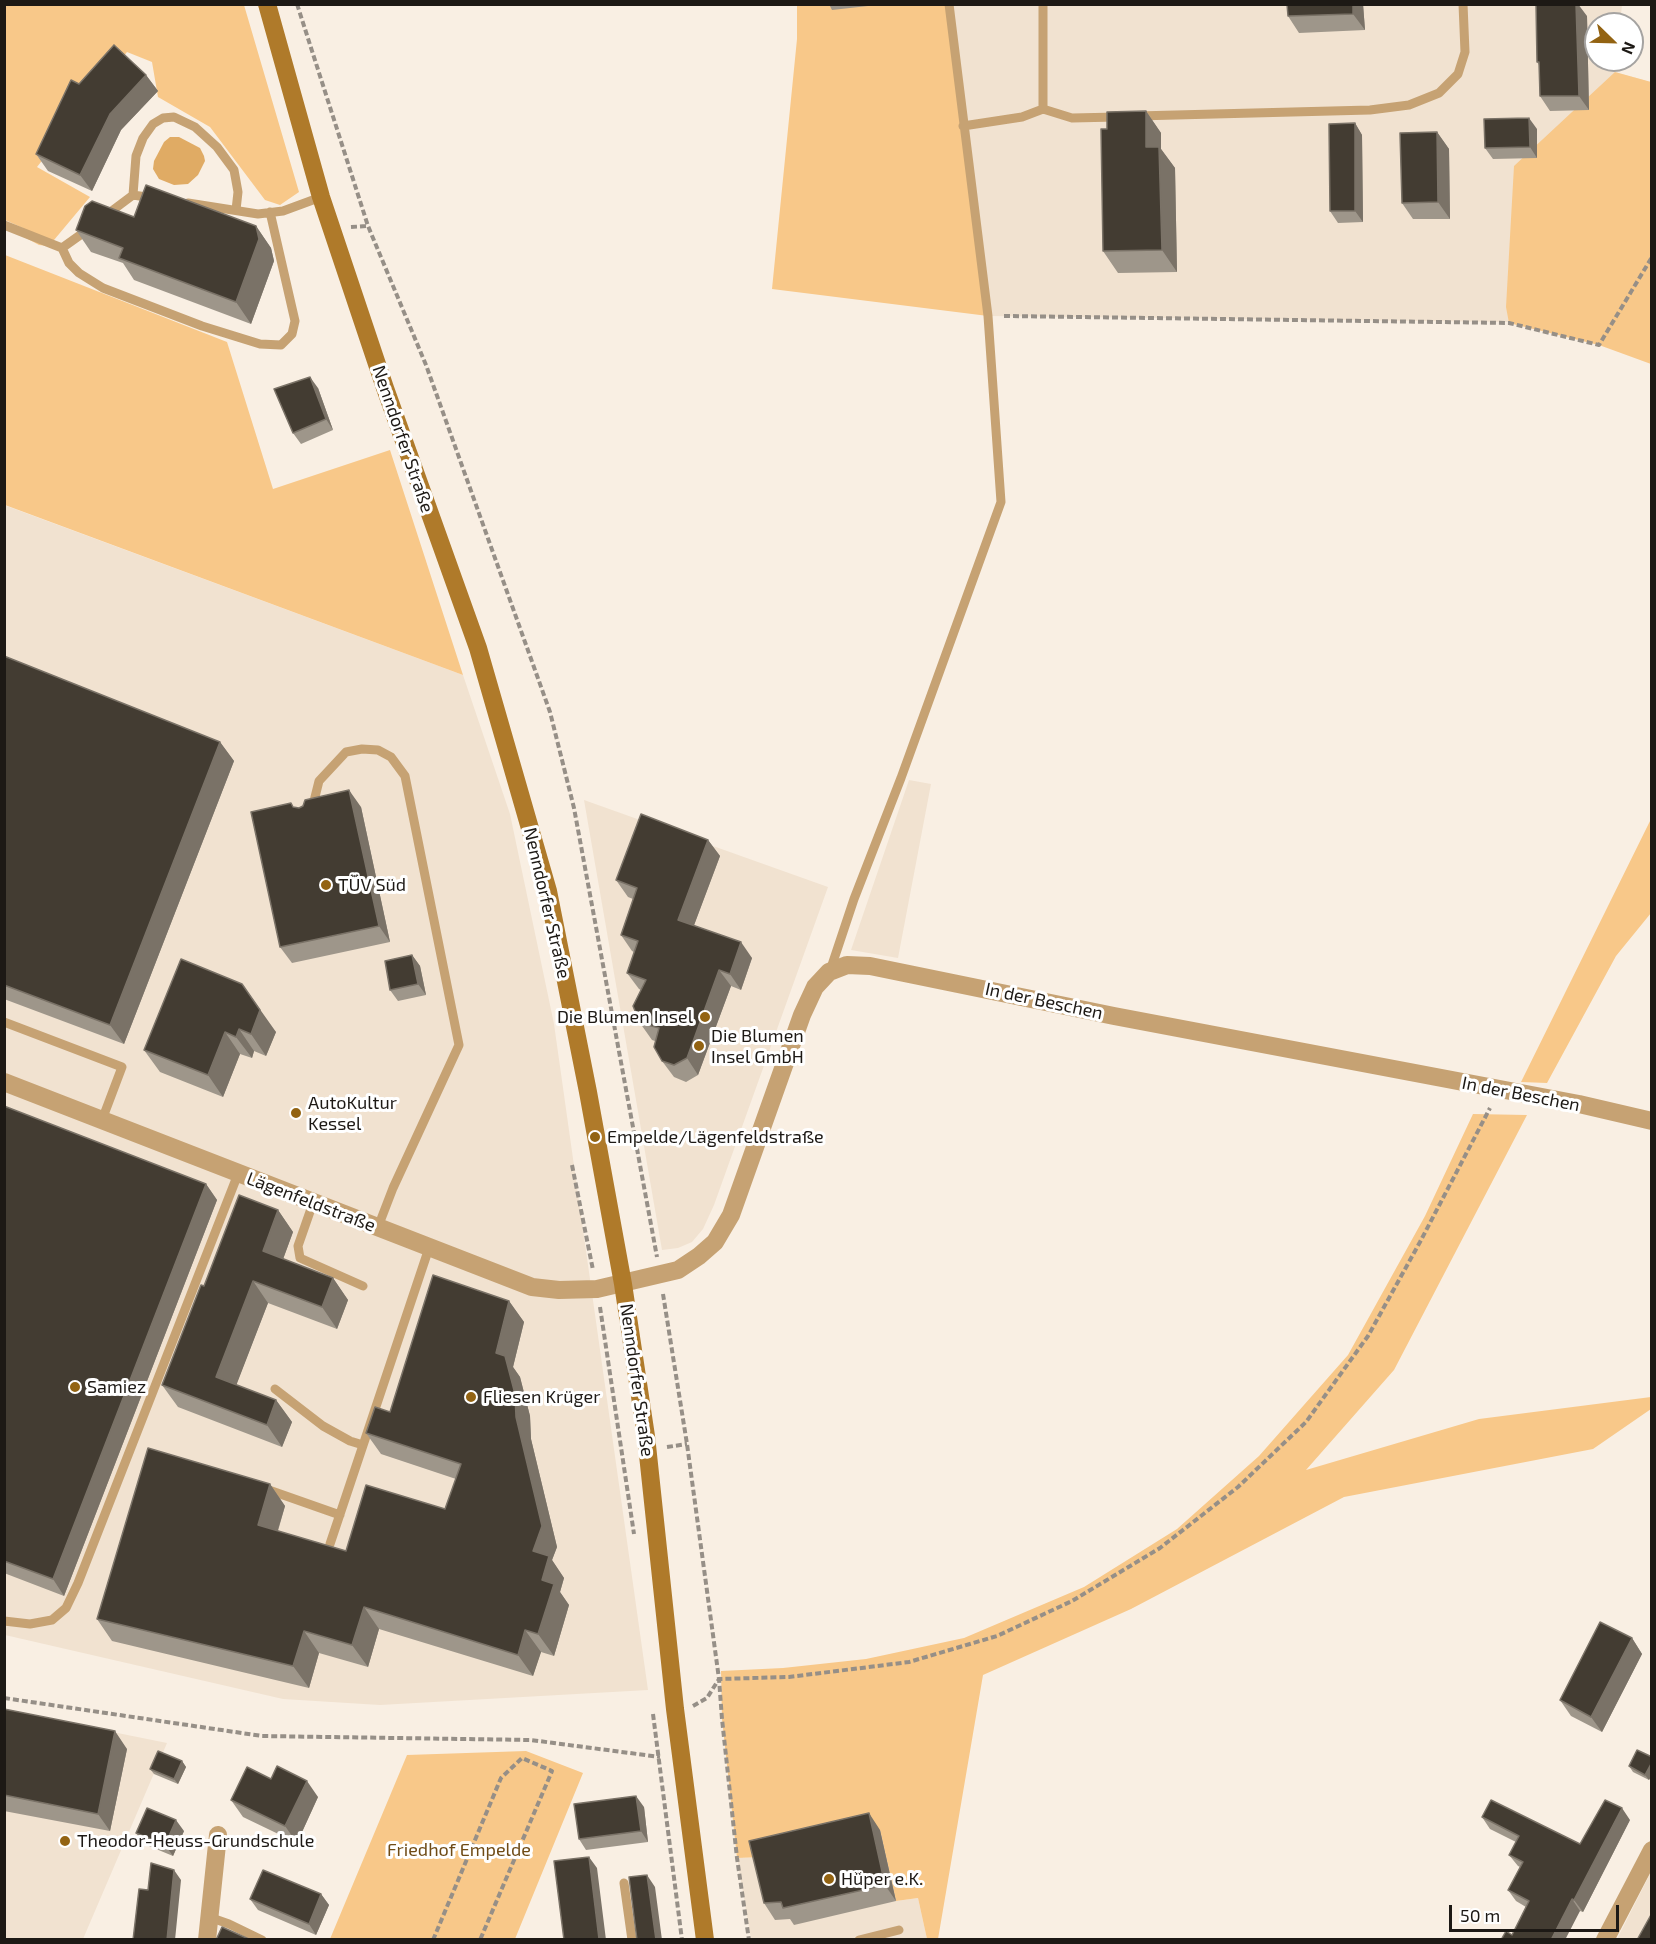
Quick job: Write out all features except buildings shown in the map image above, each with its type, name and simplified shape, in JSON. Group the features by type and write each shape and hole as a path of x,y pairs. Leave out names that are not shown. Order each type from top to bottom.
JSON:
{"street":[{"name":"Nenndorfer Straße","path":"267,4 321,197 385,388 478,648 548,891 588,1092 646,1436 675,1709 705,1940"},
{"name":"In der Beschen","path":"829,972 847,965 870,966 1579,1104 1652,1121"},
{"path":"622,1284 678,1270 715,1242 731,1215 802,1015 815,987 829,972"},
{"name":"Lägenfeldstraße","path":"4,1082 532,1287 559,1290 597,1289 622,1284"},
{"path":"207,1940 218,1835"},
{"path":"1605,1940 1652,1850"}],"lane":[{"path":"829,972 861,879 901,778 1001,502 988,316 949,4"},
{"path":"1043,4 1043,109"},
{"path":"963,126 1022,117 1043,109 1072,118 1370,110 1409,105 1439,93 1458,74 1465,52 1463,4"},
{"path":"133,195 136,156 143,138 153,124 163,118 174,117 195,127 217,147 234,170 238,192 236,210"},
{"path":"62,248 133,195 167,200"},
{"path":"179,202 258,214 283,211 321,197"},
{"path":"4,225 62,248 69,263 103,288 212,329 260,344 281,345 292,334 295,321 270,212"},
{"path":"309,818 319,781 346,752 362,749 378,750 391,757 405,776 459,1045 393,1188 378,1227"},
{"path":"4,1022 122,1067 102,1120"},
{"path":"4,1621 30,1624 52,1620 66,1608 78,1584 238,1174"},
{"path":"313,1203 298,1246 300,1258 363,1286"},
{"path":"330,1544 429,1248"},
{"path":"275,1389 323,1426 350,1441 363,1445"},
{"path":"261,1487 340,1515"},
{"path":"624,1884 632,1940"},
{"path":"209,1917 262,1940"},
{"path":"859,1940 899,1930"}],"path":[{"path":"297,4 368,226 426,364 550,712 574,808 660,1275 687,1444 719,1679 728,1777 749,1940"},
{"path":"988,316 1509,322 1599,345 1652,257"},
{"path":"719,1679 789,1677 909,1662 986,1639 1072,1601 1160,1548 1238,1487 1306,1422 1368,1336 1499,1090"},
{"path":"572,1165 597,1289 635,1541"},
{"path":"675,1709 691,1708 707,1698 719,1679"},
{"path":"4,1698 262,1736 531,1740 682,1760"},
{"path":"653,1711 657,1757 682,1940"},
{"path":"433,1940 501,1778 522,1758 552,1771 480,1940"}],"shaded area":[{"path":"797,5 1622,5 1621,12 1584,12 1584,72 1615,72 1651,82 1599,345 1509,322 988,316 797,28"},
{"path":"170,137 179,137 200,148 204,156 205,161 198,175 188,184 174,185 159,179 153,169 154,161 164,142"},
{"path":"4,505 463,675 510,814 554,1024 648,1690 380,1705 283,1699 5,1635"},
{"path":"909,780 931,784 898,958 851,950"},
{"name":"Die Blumen Insel GmbH","path":"584,800 828,887 714,1205 703,1229 692,1242 678,1248 662,1250"},
{"name":"Theodor-Heuss-Grundschule","path":"4,1710 167,1743 83,1939 5,1939"},
{"path":"880,1830 896,1901 918,1898 927,1939 751,1939 737,1858 761,1857"},
{"path":"1651,1872 1651,1939 1617,1939"}],"green space":[{"path":"5,5 244,5 299,192 280,205 265,200 210,127 158,97 152,62 127,52 37,167 90,197 49,246 39,245 26,238 23,228 5,220"},
{"path":"797,5 949,5 988,316 772,289 797,39"},
{"path":"1615,72 1651,82 1651,364 1599,345 1509,323 1506,307 1514,166"},
{"path":"5,255 227,342 273,489 390,450 463,675 5,505"},
{"path":"1651,819 1651,913 1616,956 1547,1083 1521,1082"},
{"path":"1473,1114 1527,1115 1394,1370 1306,1470 1479,1419 1651,1397 1651,1409 1593,1449 1344,1497 1131,1609 983,1675 938,1939 927,1939 918,1898 896,1901 880,1830 761,1857 737,1858 722,1719 721,1671 783,1668 866,1659 964,1638 1084,1587 1177,1529 1259,1456 1348,1355 1425,1216"},
{"name":"Friedhof Empelde","path":"526,1751 583,1773 515,1939 330,1939 407,1755"}],"place":[{"name":"TÜV Süd","path":"326,885"},
{"name":"Die Blumen Insel","path":"705,1017"},
{"name":"Die Blumen Insel GmbH","path":"699,1046"},
{"name":"AutoKultur Kessel","path":"296,1113"},
{"name":"Empelde/Lägenfeldstraße","path":"595,1137"},
{"name":"Samiez","path":"75,1387"},
{"name":"Fliesen Krüger","path":"471,1397"},
{"name":"Theodor-Heuss-Grundschule","path":"65,1841"},
{"name":"Hüper e.K.","path":"829,1879"}]}
